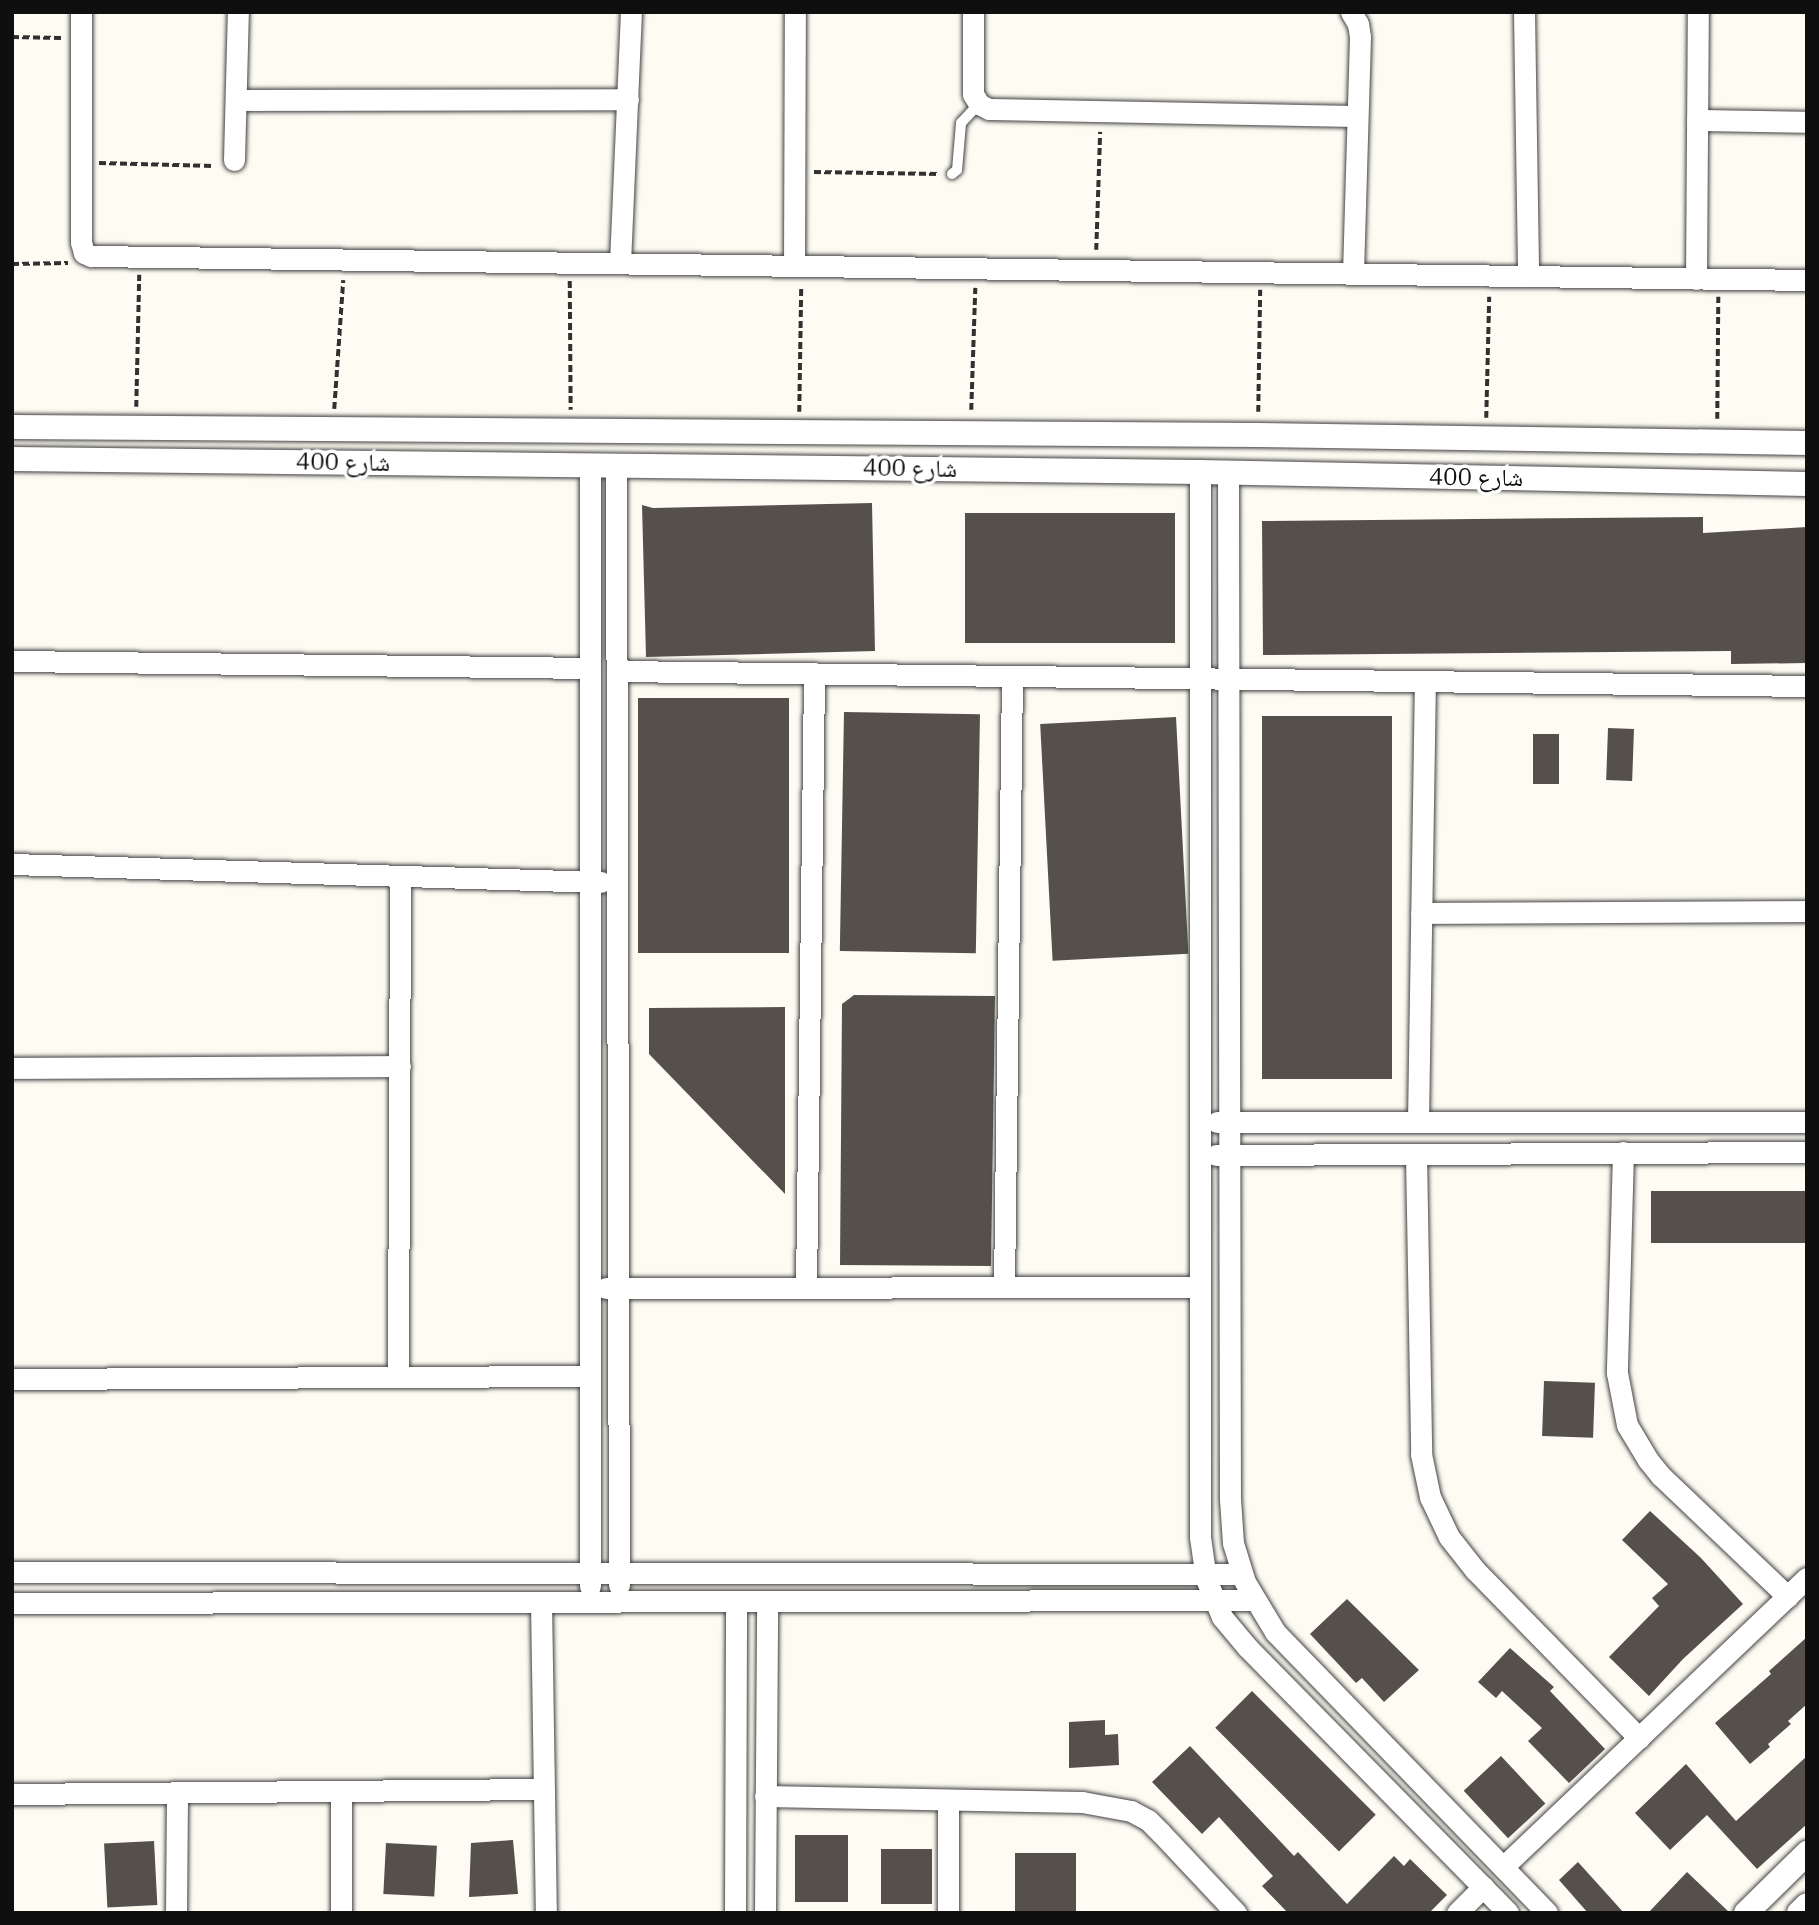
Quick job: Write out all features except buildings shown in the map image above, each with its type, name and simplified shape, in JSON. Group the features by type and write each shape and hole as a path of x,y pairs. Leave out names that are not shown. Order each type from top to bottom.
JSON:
{"street":[{"path":"80,12 81,242 84,253 91,256 1807,280"},
{"path":"234,160 238,12"},
{"path":"620,263 631,12"},
{"path":"795,12 794,172 798,266"},
{"path":"973,12 971,83 979,104 1000,110 1357,116"},
{"path":"1524,12 1528,276"},
{"path":"1696,279 1698,12"},
{"path":"1353,274 1357,116 1355,16"},
{"path":"236,100 628,99"},
{"path":"1697,120 1807,122"},
{"name":"شارع 400","path":"12,427 1258,435 1807,443"},
{"path":"94,460 96,427"},
{"path":"1200,435 1200,1536 1205,1573 1222,1618 1264,1666 1508,1913"},
{"name":"شارع 400","path":"12,459 1228,472 1807,484"},
{"path":"590,464 590,1602"},
{"path":"616,465 620,1602"},
{"path":"1228,472 1231,1522 1241,1574 1275,1632 1547,1913"},
{"path":"12,661 590,668"},
{"path":"617,671 1807,686"},
{"path":"806,1287 814,673"},
{"path":"1004,1287 1012,676"},
{"path":"1418,1122 1425,681"},
{"path":"12,864 617,883"},
{"path":"398,1377 400,876"},
{"path":"1421,913 1807,911"},
{"path":"12,1068 400,1066"},
{"path":"1200,1122 1807,1122"},
{"path":"1623,1152 1617,1373 1628,1425 1648,1461 1661,1476 1788,1597"},
{"path":"1200,1155 1807,1152"},
{"path":"1416,1154 1421,1454 1430,1497 1448,1537 1475,1570 1639,1738"},
{"path":"590,1288 1200,1287"},
{"path":"12,1379 590,1376"},
{"path":"12,1572 1241,1574"},
{"path":"1503,1867 1807,1578"},
{"path":"12,1603 1254,1600"},
{"path":"735,1913 736,1601"},
{"path":"765,1913 767,1601"},
{"path":"541,1602 545,1913"},
{"path":"12,1794 544,1789"},
{"path":"341,1791 341,1913"},
{"path":"176,1913 177,1793"},
{"path":"765,1796 1082,1802 1131,1811 1148,1820 1236,1913"},
{"path":"948,1800 948,1913"},
{"path":"1746,1913 1807,1853"},
{"path":"1457,1913 1483,1887"},
{"path":"1798,1913 1807,1905"}],"lane":[{"path":"952,174 957,170 961,124 979,104"}],"path":[{"path":"12,37 80,38"},
{"path":"1096,270 1101,112"},
{"path":"81,162 229,166 234,160"},
{"path":"794,172 952,174"},
{"path":"12,264 63,264 84,253"},
{"path":"135,426 140,257"},
{"path":"333,428 345,260"},
{"path":"569,263 571,430"},
{"path":"798,266 799,432"},
{"path":"971,433 975,269"},
{"path":"1258,435 1260,273"},
{"path":"1486,438 1490,276"},
{"path":"1716,442 1718,279"}]}
